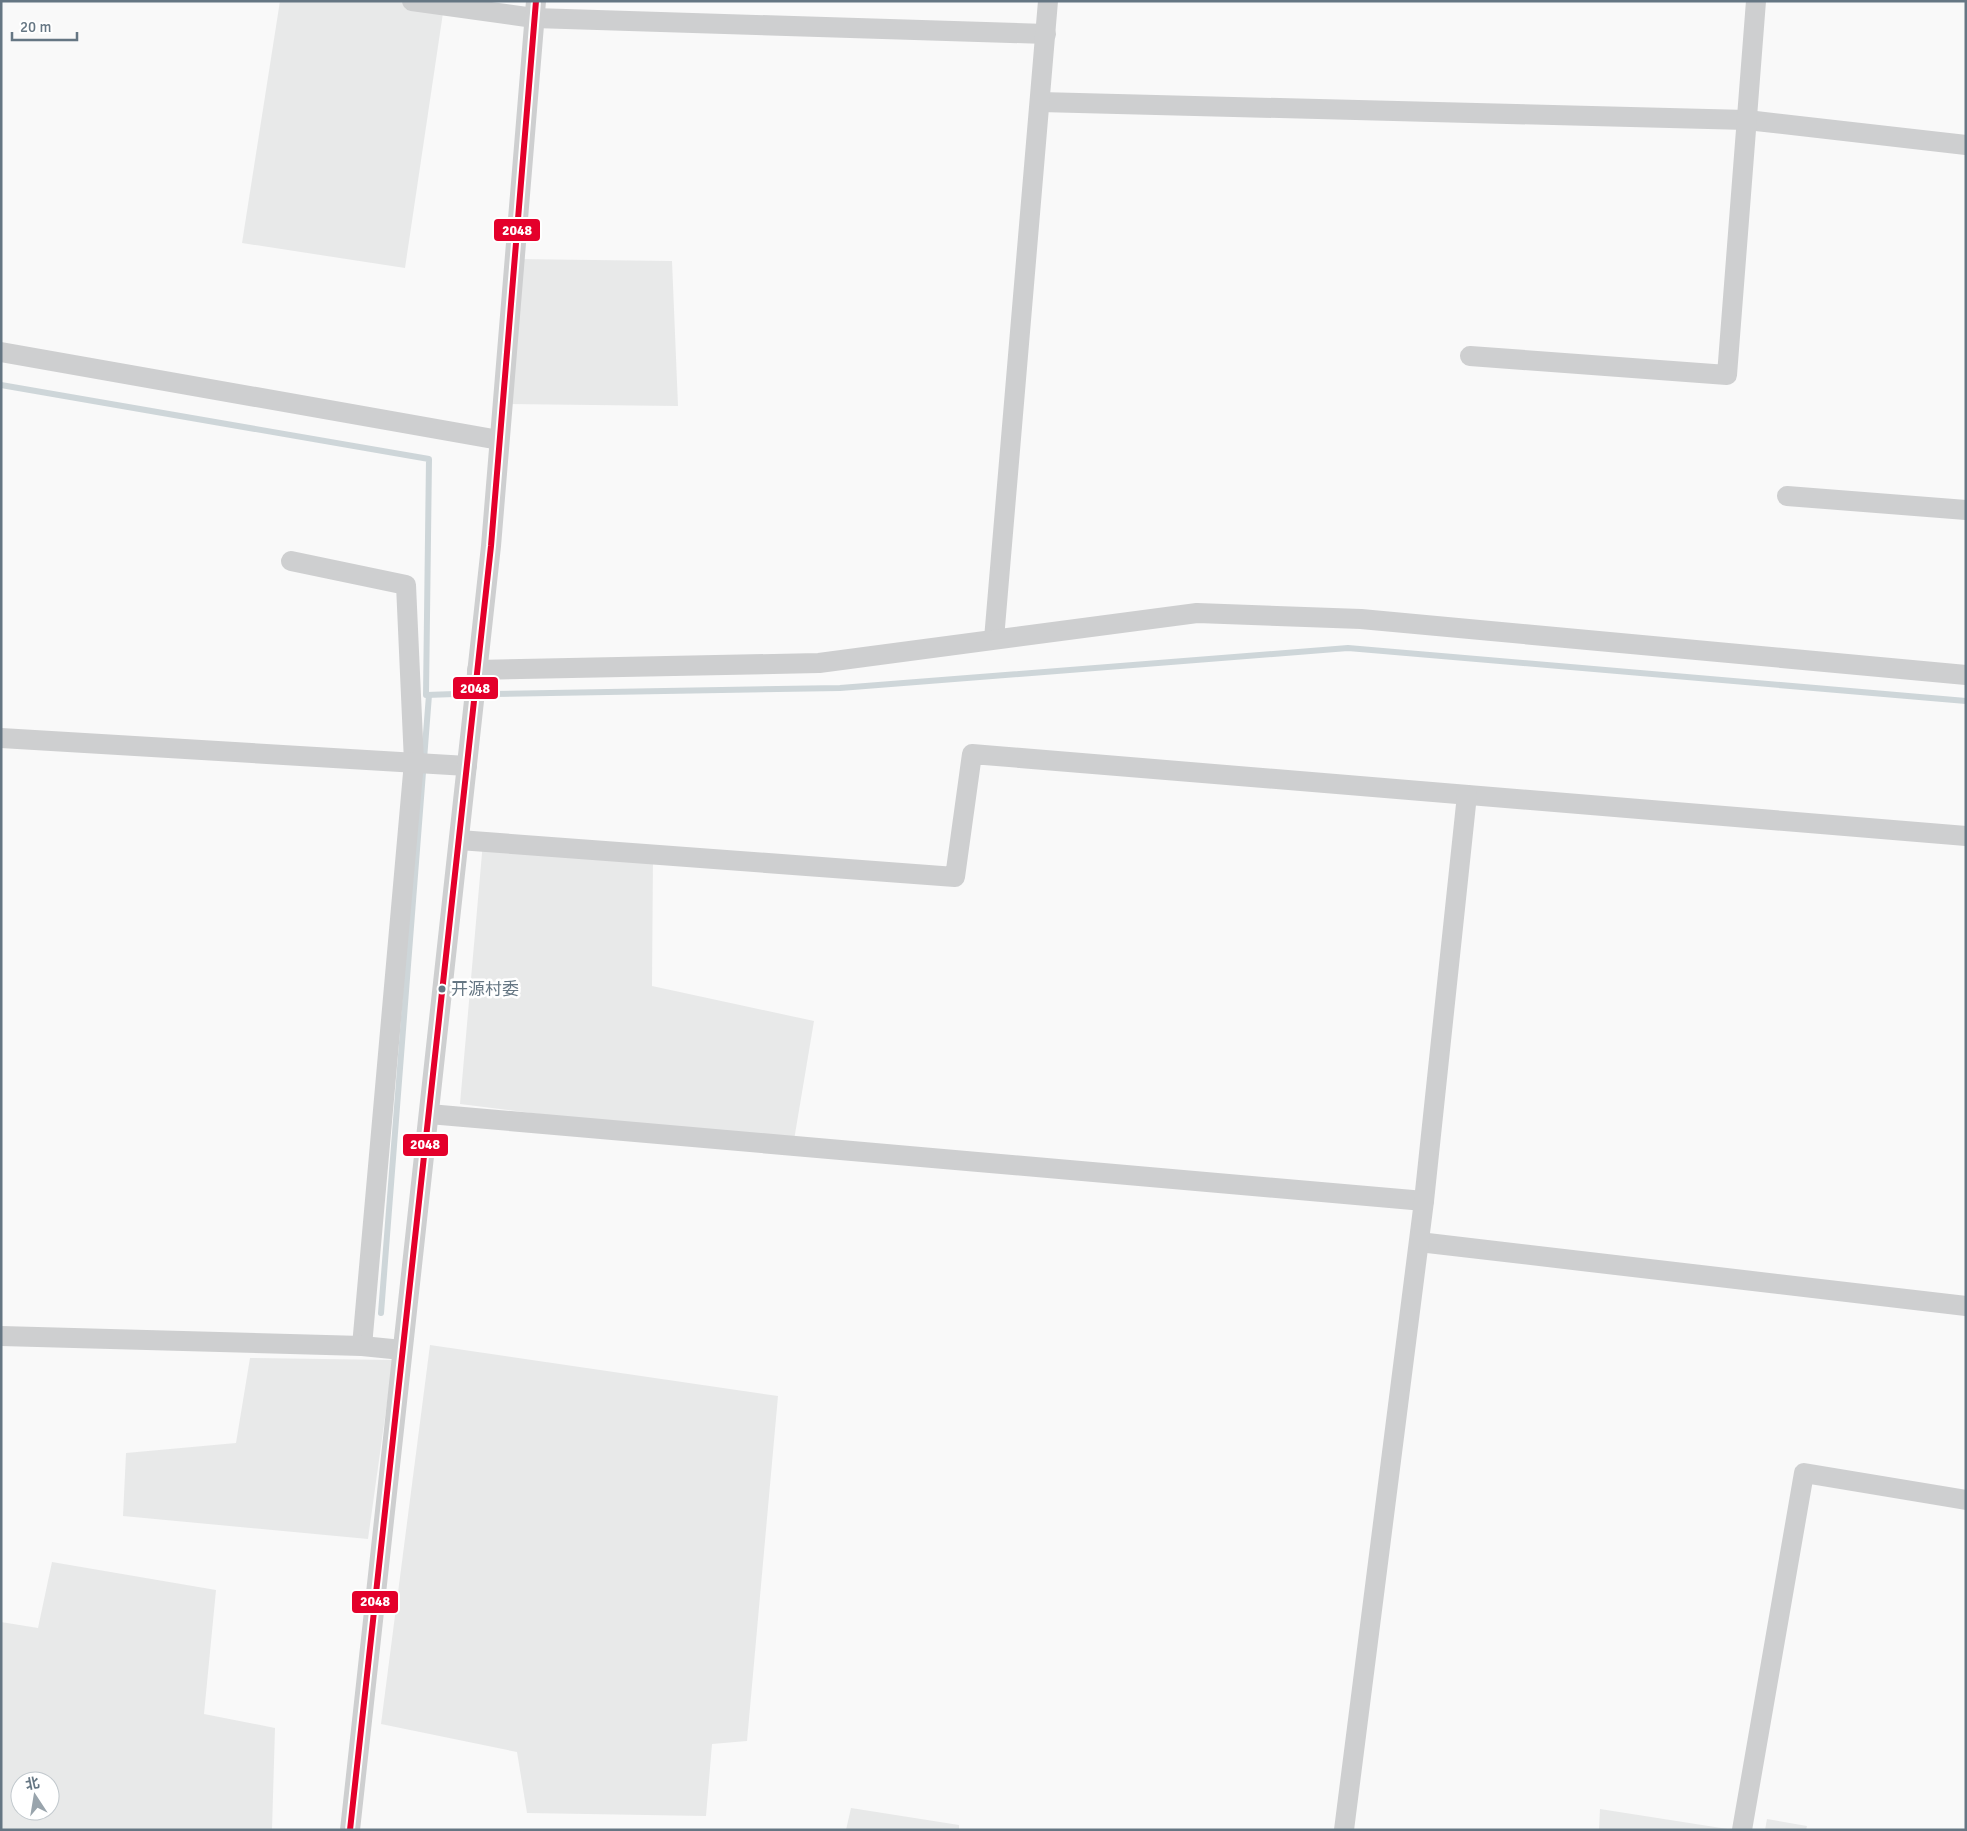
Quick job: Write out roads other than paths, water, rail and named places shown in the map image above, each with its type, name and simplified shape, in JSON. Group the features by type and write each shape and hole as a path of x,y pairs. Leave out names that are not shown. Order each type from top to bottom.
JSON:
{"street":[{"path":"412,1 535,10 1046,34"},
{"path":"994,640 1048,1"},
{"path":"1470,356 1727,375 1756,1"},
{"path":"350,1830 477,670 500,440 535,10"},
{"path":"1040,102 1747,120 1966,145"},
{"path":"1,352 500,440"},
{"path":"1786,496 1966,510"},
{"path":"291,560 406,585 414,762 362,1346"},
{"path":"477,670 819,662 1197,613 1352,618 1966,675"},
{"path":"1,738 467,766"},
{"path":"458,840 955,877 972,754 1966,836"},
{"path":"1344,1830 1424,1201 1467,795"},
{"path":"429,1114 1424,1201"},
{"path":"1419,1242 1966,1306"},
{"path":"1,1336 362,1346 402,1350"},
{"path":"1742,1830 1804,1473 1966,1500"}],"waterway":[{"path":"1,385 429,459 426,695 455,694"},
{"path":"494,694 840,688 1348,648 1966,701"},
{"path":"381,1313 429,695"}],"place":[{"name":"开源村委","path":"442,989"}]}
